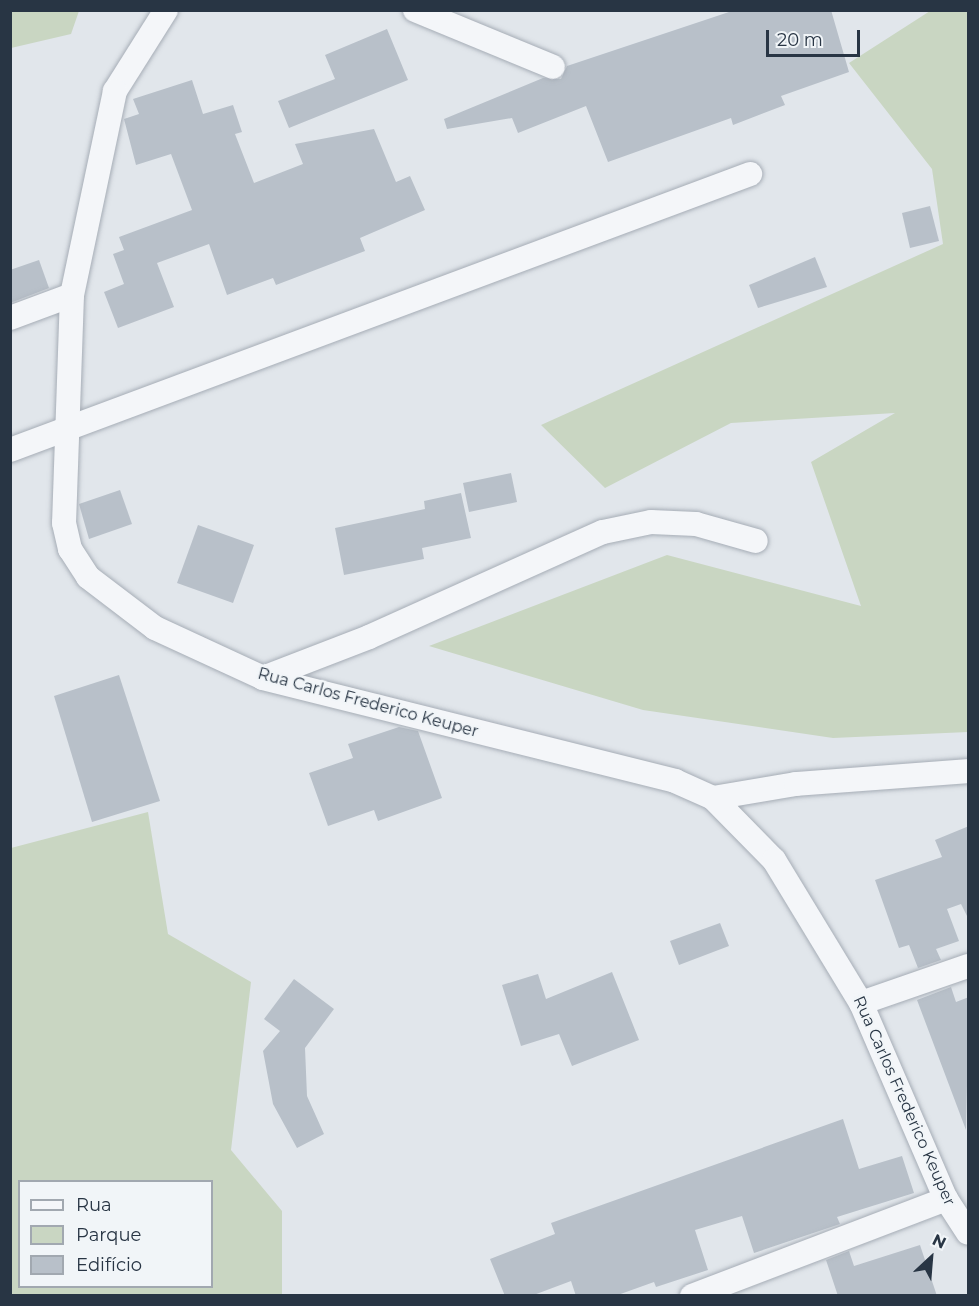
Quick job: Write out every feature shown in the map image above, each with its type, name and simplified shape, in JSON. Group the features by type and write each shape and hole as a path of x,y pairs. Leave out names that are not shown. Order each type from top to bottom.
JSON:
{"street":[{"name":"Rua Carlos Frederico Keuper","path":"166,10 115,91 72,295 64,523 70,549 88,577 155,628 263,678 675,781 713,798 774,860 861,1003 946,1199 969,1233"},
{"path":"415,10 553,67"},
{"path":"10,450 66,427 750,174"},
{"path":"10,318 72,295"},
{"path":"263,678 369,637 603,532 651,522 696,524 756,541"},
{"path":"713,798 796,784 969,771"},
{"path":"861,1003 969,966"},
{"path":"692,1296 946,1199"}],"green space":[{"path":"10,11 79,11 71,34 11,48"},
{"path":"930,11 968,11 968,732 833,738 643,710 429,646 667,555 861,606 811,462 895,413 731,423 605,488 541,425 943,244 932,169 849,63"},
{"path":"148,812 168,934 251,982 231,1150 282,1211 282,1295 11,1295 11,848"}],"building":[{"path":"735,10 831,10 849,72 781,96 785,105 733,125 731,118 608,162 586,106 518,133 512,118 447,129 444,119 543,78 561,79 567,66"},
{"path":"387,29 408,80 289,128 278,101 335,79 325,55"},
{"path":"192,80 203,114 233,105 242,132 235,134 254,183 303,164 295,144 374,129 396,182 410,176 425,210 360,238 365,251 276,285 273,278 227,295 209,244 157,263 174,307 118,328 104,292 124,284 113,254 124,250 119,237 192,210 171,154 136,165 124,119 139,114 133,99"},
{"path":"930,206 939,241 910,248 902,213"},
{"path":"815,257 827,287 758,308 749,285"},
{"path":"39,260 49,288 10,303 10,270"},
{"path":"511,473 517,502 469,512 463,483"},
{"path":"120,490 132,524 89,539 79,504"},
{"path":"461,493 471,538 422,548 424,559 344,575 335,528 425,509 424,501"},
{"path":"198,525 254,545 233,603 177,583"},
{"path":"119,675 160,801 92,822 54,696"},
{"path":"399,727 418,731 442,798 378,821 374,810 328,826 309,773 353,758 348,744"},
{"path":"969,826 969,920 961,904 947,909 959,941 936,949 941,960 918,968 909,945 899,948 875,880 942,857 935,840"},
{"path":"720,923 729,946 679,965 670,941"},
{"path":"612,972 639,1040 572,1066 559,1034 521,1046 502,985 538,974 546,999"},
{"path":"294,979 334,1009 305,1048 307,1096 324,1134 297,1148 273,1104 263,1051 280,1031 264,1019"},
{"path":"951,987 956,1002 969,997 966,1130 917,1000"},
{"path":"843,1119 859,1169 902,1156 914,1193 837,1217 840,1224 754,1253 742,1216 695,1230 708,1270 656,1287 654,1282 615,1296 576,1296 571,1281 531,1296 505,1296 490,1259 555,1234 551,1223"},
{"path":"920,1245 937,1296 838,1296 826,1260 849,1251 854,1266"}]}
